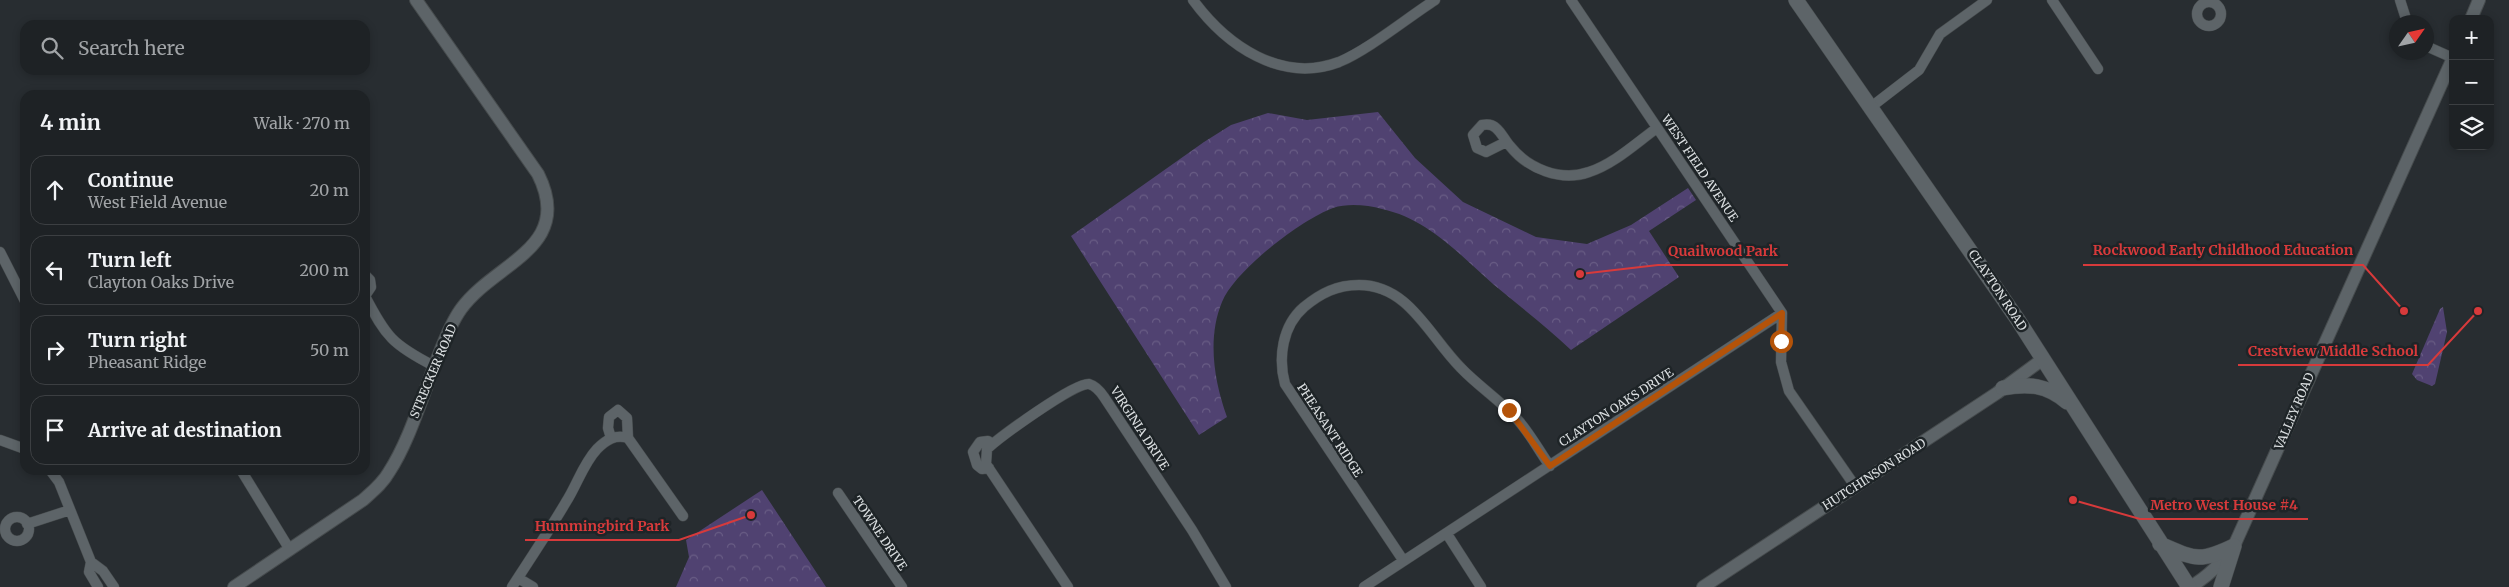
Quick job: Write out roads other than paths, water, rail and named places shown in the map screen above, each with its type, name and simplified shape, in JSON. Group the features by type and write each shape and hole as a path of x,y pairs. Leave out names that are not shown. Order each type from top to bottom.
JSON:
{"main road":[{"name":"CLAYTON ROAD","path":"1796,0 1956,228 2043,359 2189,587"},
{"path":"2003,388 2031,385 2047,388 2073,406"},
{"path":"2160,544 2199,558 2209,557 2234,546"},
{"path":"2221,587 2234,546"}],"street":[{"name":"STRECKER ROAD","path":"234,587 364,500 388,474 396,459 446,337 467,301 533,247 540,238 548,213 544,187 529,160 416,0"},
{"path":"1192,0 1228,36 1249,53 1272,64 1320,68 1350,56 1435,0"},
{"name":"WEST FIELD AVENUE","path":"1571,0 1782,313"},
{"path":"1871,107 1919,70 1940,34 1988,0"},
{"path":"2052,0 2098,69"},
{"path":"2400,0 2405,15"},
{"path":"2473,15 2479,0"},
{"path":"2434,50 2449,56"},
{"name":"VALLEY ROAD","path":"2189,587 2205,578 2220,564 2234,546 2452,60"},
{"path":"1506,142 1486,152 1474,144 1473,135 1478,127 1487,124 1496,127 1506,142 1530,165 1557,175 1575,176 1603,166 1657,128"},
{"path":"0,252 20,291"},
{"name":"PHEASANT RIDGE","path":"1403,560 1285,384 1281,360 1285,337 1300,311 1314,298 1330,289 1345,285 1377,286 1392,292 1406,302 1461,369 1519,421 1550,466"},
{"path":"370,306 382,329 392,340 434,366"},
{"path":"1782,313 1782,362 1789,391 1855,486"},
{"name":"CLAYTON OAKS DRIVE","path":"1364,587 1782,313"},
{"name":"HUTCHINSON ROAD","path":"1703,587 2003,388 2043,359"},
{"name":"VIRGINIA DRIVE","path":"1068,587 986,464 987,449 1075,388 1090,384 1099,389 1192,530 1226,587"},
{"path":"512,587 567,501 580,473 597,449 620,437 683,516"},
{"path":"0,440 20,448"},
{"path":"54,475 59,482 91,562 103,571 114,587"},
{"path":"244,475 290,550"},
{"name":"TOWNE DRIVE","path":"838,493 902,587"},
{"path":"27,524 70,510"},
{"path":"1447,534 1481,587"},
{"path":"91,562 89,572 98,587"},
{"path":"518,578 533,587"}],"place":[{"name":"Quailwood Park","path":"1580,274"},
{"name":"Rockwood Early Childhood Education","path":"2404,311"},
{"name":"Crestview Middle School","path":"2478,311"},
{"name":"Metro West House #4","path":"2073,500"},
{"name":"Hummingbird Park","path":"751,515"}]}
